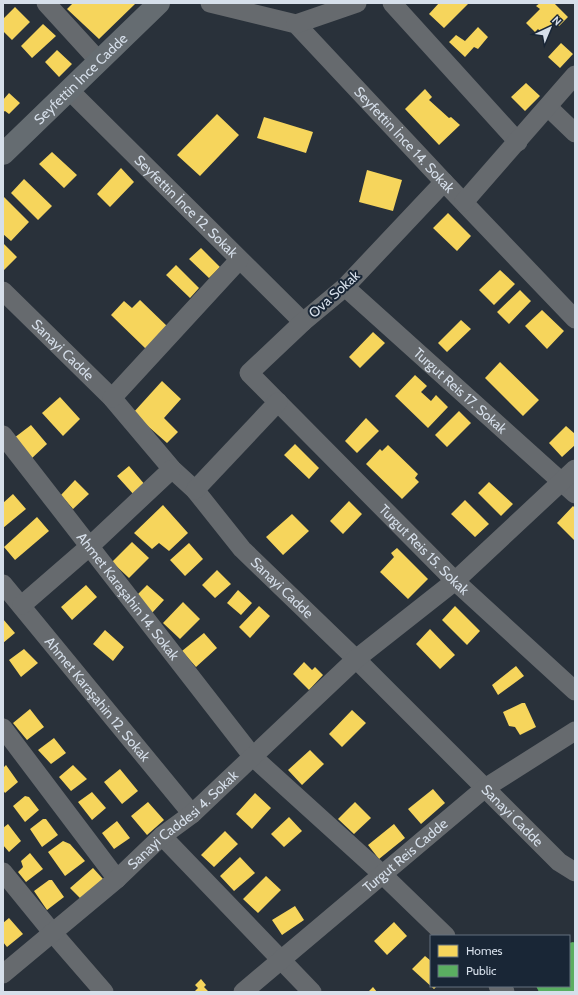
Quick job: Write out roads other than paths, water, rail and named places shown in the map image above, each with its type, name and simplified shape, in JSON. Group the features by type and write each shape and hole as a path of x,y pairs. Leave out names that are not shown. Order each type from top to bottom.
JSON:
{"main road":[{"name":"Seyfettin İnce Cadde","path":"4,151 159,3"}],"street":[{"path":"46,3 99,61"},
{"path":"210,3 296,24 357,3"},
{"path":"392,3 518,142"},
{"name":"Seyfettin İnce 14. Sokak","path":"296,24 575,319"},
{"path":"464,202 575,75"},
{"name":"Seyfettin İnce 12. Sokak","path":"68,90 303,322"},
{"path":"548,107 575,133"},
{"name":"Ova Sokak","path":"278,402 249,373 303,322 345,287 444,182"},
{"path":"112,398 239,260"},
{"name":"Turgut Reis 17. Sokak","path":"345,287 568,475 575,494"},
{"name":"Sanayi Cadde","path":"3,291 112,398 172,469 195,490 242,549 356,659 559,862 575,872"},
{"path":"195,490 278,402"},
{"name":"Turgut Reis 15. Sokak","path":"278,402 455,581 575,691"},
{"name":"Ahmet Karaşahin 14. Sokak","path":"3,436 253,757 382,874 445,935"},
{"path":"22,606 90,546 172,469"},
{"name":"Sanayi Caddesi 4. Sokak","path":"3,974 117,879 162,836 192,814 356,659 455,581 568,475"},
{"name":"Ahmet Karaşahin 12. Sokak","path":"3,584 192,814"},
{"path":"3,728 117,879"},
{"name":"Turgut Reis Cadde","path":"243,992 485,788 575,731"},
{"path":"162,836 312,992"},
{"path":"3,872 104,992"}]}
